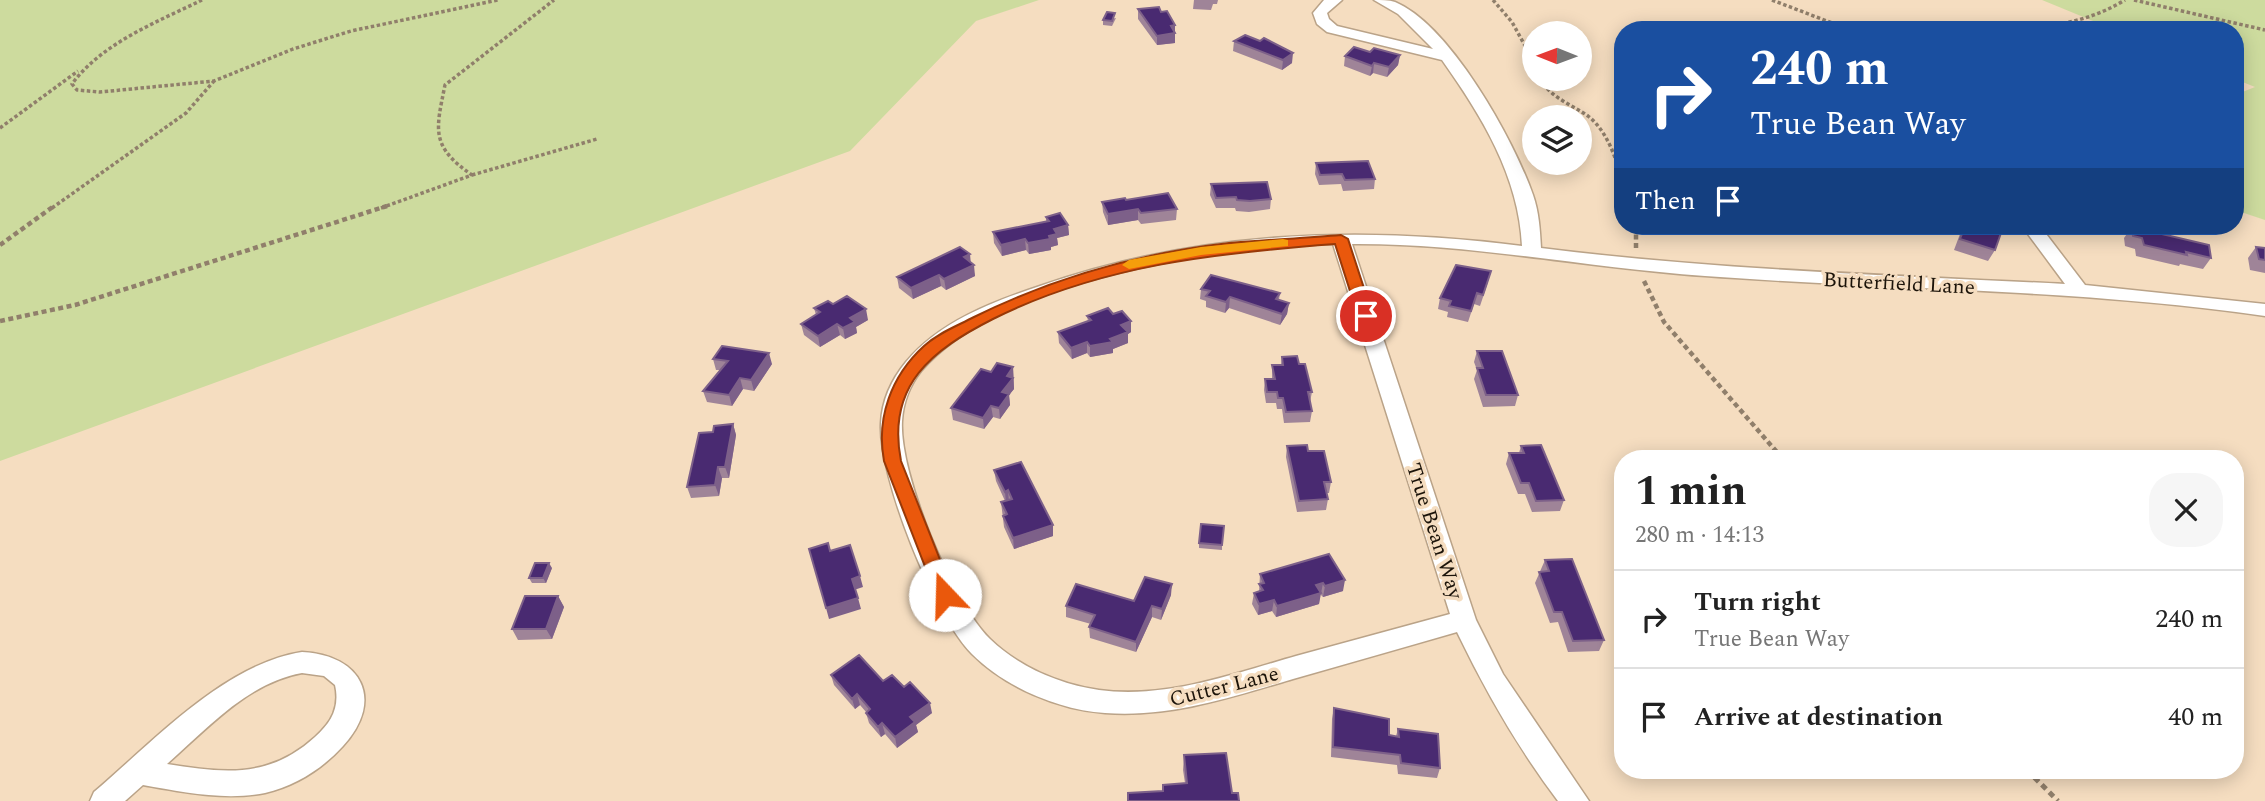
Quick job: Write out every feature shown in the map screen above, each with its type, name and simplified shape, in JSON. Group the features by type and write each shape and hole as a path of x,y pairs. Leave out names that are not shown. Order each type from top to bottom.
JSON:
{"street":[{"path":"1335,0 1325,5 1320,13 1322,21 1332,29 1448,57"},
{"path":"1381,0 1411,17 1448,57 1513,167 1529,214 1532,253"},
{"path":"2038,235 2081,293"},
{"name":"Cutter Lane","path":"1464,620 1194,697 1124,704 1088,700 1054,691 999,662 975,641 957,618 945,595 893,461 889,422 902,384 915,365 949,336 997,310 1072,281 1151,260 1227,248 1341,239 1414,239 1532,253"},
{"name":"True Bean Way","path":"1341,239 1464,620 1494,682 1537,751 1575,801"},
{"name":"Butterfield Lane","path":"1532,253 1639,265 2176,298 2265,310"},
{"path":"104,801 228,695 267,671 307,662 324,664 346,678 351,704 341,727 322,750 286,775 265,783 226,787 138,772"}],"path":[{"path":"0,128 78,71 150,27 202,0"},
{"path":"78,71 72,84 77,90 100,92 214,80 293,49 351,31 498,0"},
{"path":"472,175 450,160 436,130 445,85 554,0"},
{"path":"1493,0 1512,22 1522,40"},
{"path":"1772,0 1827,21"},
{"path":"2080,21 2125,0"},
{"path":"2134,0 2226,21"},
{"path":"2244,25 2265,30"},
{"path":"0,246 186,113 214,80"},
{"path":"1550,91 1557,99 1591,118 1608,139 1614,156"},
{"path":"0,321 75,305 423,195 472,175 597,139"},
{"path":"1637,235 1639,265 1648,293 1664,322 1775,450"},
{"path":"2035,779 2058,801"}],"green space":[{"path":"0,0 1039,0 976,21 850,151 0,461"},
{"path":"2042,0 2265,0 2265,220 2244,213 2244,91 2255,87 2244,83 2244,21 2093,21"}],"building":[{"path":"1159,7 1161,12 1167,11 1175,25 1171,26 1175,33 1157,36 1138,9"},
{"path":"1107,12 1115,13 1112,21 1103,20"},
{"path":"1245,35 1260,41 1264,38 1293,53 1283,60 1234,41"},
{"path":"1354,47 1370,52 1374,48 1400,55 1389,67 1374,63 1372,66 1345,56"},
{"path":"1368,161 1375,179 1345,180 1342,174 1320,175 1316,163"},
{"path":"1267,182 1271,199 1250,201 1237,200 1236,197 1216,198 1211,184"},
{"path":"1168,193 1177,209 1141,213 1138,209 1108,214 1102,202 1126,200"},
{"path":"1060,213 1068,225 1054,229 1057,234 1049,236 1050,239 1028,243 1025,239 1001,245 993,232 1049,221 1046,217"},
{"path":"1962,235 2000,235 1995,250 1960,239"},
{"path":"2166,235 2209,245 2211,258 2144,245 2142,238 2133,236"},
{"path":"960,247 970,254 964,257 974,265 944,279 939,275 911,288 897,277"},
{"path":"2256,247 2265,248 2265,260 2259,259"},
{"path":"1456,265 1491,271 1483,295 1477,293 1471,311 1449,306 1451,301 1440,298"},
{"path":"1211,275 1280,293 1276,299 1289,303 1282,314 1230,297 1226,302 1206,296 1210,291 1201,289"},
{"path":"847,296 866,309 850,318 855,322 843,328 837,324 818,336 801,324 820,312 814,308 828,301 833,304"},
{"path":"1108,308 1113,314 1122,311 1131,321 1121,325 1128,332 1110,339 1113,342 1090,346 1087,342 1071,348 1058,332 1091,320 1087,316"},
{"path":"722,346 769,353 751,380 740,378 729,395 703,391 728,361 713,359"},
{"path":"1477,351 1502,351 1518,395 1486,395 1477,368 1483,368"},
{"path":"1297,356 1299,364 1305,364 1312,392 1308,392 1312,411 1286,412 1283,398 1278,398 1277,392 1267,392 1265,379 1275,379 1272,365 1283,365 1282,357"},
{"path":"997,363 1013,367 1007,376 1013,378 1002,392 1009,394 999,408 991,406 983,418 951,408 981,369 991,372"},
{"path":"733,424 725,467 718,467 715,485 687,487 699,433 713,432 714,426"},
{"path":"1307,445 1308,451 1324,451 1331,482 1324,482 1328,499 1299,501 1287,446"},
{"path":"1541,445 1564,500 1536,501 1529,483 1521,483 1509,453 1524,453 1521,446"},
{"path":"1021,462 1053,525 1013,538 1003,516 1007,514 1001,502 1012,499 1008,490 1005,492 994,470"},
{"path":"1201,524 1224,526 1222,545 1199,543"},
{"path":"828,543 830,551 850,545 860,576 852,579 858,598 826,608 809,549"},
{"path":"1329,554 1345,580 1325,586 1323,583 1316,585 1321,593 1277,606 1274,600 1259,604 1254,593 1263,590 1259,584 1264,583 1260,574"},
{"path":"1572,559 1604,640 1573,641 1562,612 1554,612 1539,572 1549,571 1545,560"},
{"path":"535,563 549,563 543,578 529,578"},
{"path":"1145,577 1172,584 1162,609 1152,606 1136,642 1089,627 1095,615 1066,606 1076,584 1134,601"},
{"path":"525,596 558,596 546,629 512,629"},
{"path":"859,655 883,681 892,675 904,687 910,682 930,703 910,717 915,722 895,737 882,723 878,727 866,713 870,709 857,694 852,699 831,675"},
{"path":"1334,708 1389,719 1389,735 1399,737 1398,729 1438,734 1440,768 1401,763 1400,755 1333,747"},
{"path":"1226,753 1232,793 1238,793 1239,801 1128,801 1128,793 1163,791 1163,785 1187,783 1184,755"}],"slow traffic":[{"path":"1129,265 1201,251 1283,243"}],"route":[{"path":"945,595 893,461 889,422 902,384 915,365 949,336 970,323 1025,298 1126,265 1227,248 1341,239 1366,316"}]}
